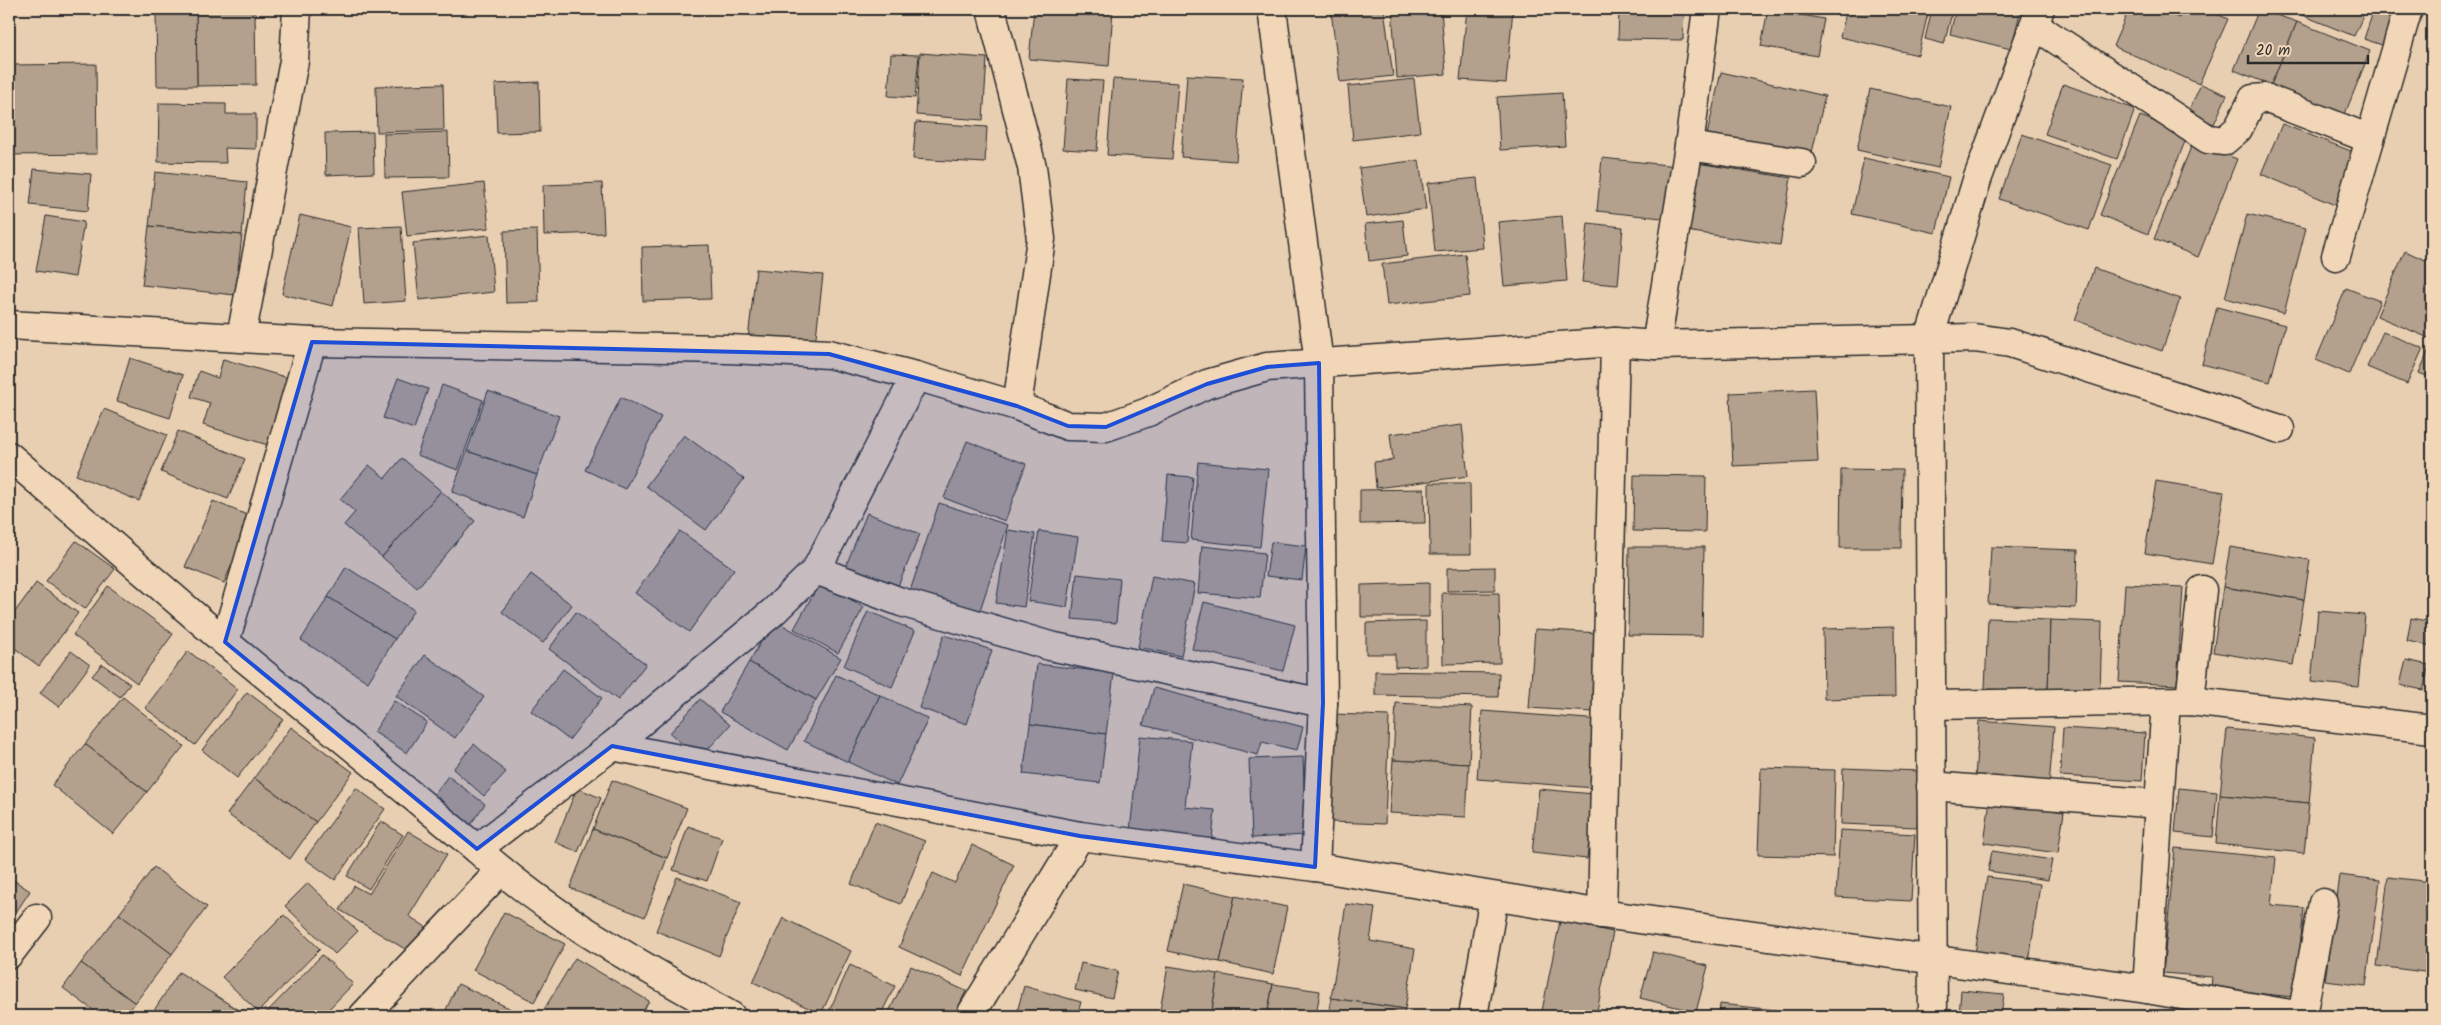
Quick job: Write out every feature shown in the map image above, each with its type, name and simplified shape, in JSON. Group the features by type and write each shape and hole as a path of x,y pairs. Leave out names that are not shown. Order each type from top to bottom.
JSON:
{"street":[{"path":"241,337 294,61 297,9"},
{"path":"991,9 1032,167 1041,238 1018,406"},
{"path":"1272,9 1319,363 1322,703 1315,867"},
{"path":"1656,345 1689,146 1707,9"},
{"path":"2336,256 2408,9"},
{"path":"1933,1016 1931,959 1929,339 1977,180 2037,17 2208,140 2224,142 2238,129 2253,99 2265,98 2370,140"},
{"path":"1689,146 1802,163"},
{"path":"12,330 241,337 312,342 720,348 829,354 916,376 1018,406 1068,426 1106,427 1148,412 1207,384 1267,367 1615,342 1656,345 1974,338 2010,343 2280,429"},
{"path":"225,642 312,342"},
{"path":"1602,914 1615,342"},
{"path":"477,849 612,746 773,612 816,570 916,376"},
{"path":"9,456 225,642 477,849 500,871 616,950 732,1016"},
{"path":"816,570 901,602 1050,646 1322,703"},
{"path":"2147,990 2159,804 2202,590"},
{"path":"1931,705 2178,702 2432,730"},
{"path":"612,746 1080,836 1315,867 1602,914 2147,990 2302,1016 2323,903"},
{"path":"1931,786 2159,804"},
{"path":"970,1016 1080,836"},
{"path":"363,1016 500,871"},
{"path":"1473,1016 1494,897"},
{"path":"9,954 37,918"}],"highlighted area":[{"path":"312,342 829,354 1017,406 1068,426 1106,427 1207,384 1267,367 1319,363 1323,703 1315,867 1080,836 612,746 477,849 225,642"}],"building":[{"path":"1034,9 1113,9 1109,66 1029,59"},
{"path":"1384,9 1393,76 1340,82 1331,11"},
{"path":"1392,9 1441,9 1446,74 1397,78"},
{"path":"1467,9 1513,9 1506,83 1460,80"},
{"path":"1619,9 1684,9 1683,40 1618,39"},
{"path":"1768,9 1824,19 1817,56 1761,46"},
{"path":"1847,9 1929,9 1918,55 1840,37"},
{"path":"1932,9 1953,9 1944,44 1925,39"},
{"path":"1956,9 2021,9 2011,49 1950,34"},
{"path":"2129,9 2158,9 2179,18 2183,9 2206,9 2228,19 2199,84 2113,46"},
{"path":"2259,9 2297,22 2271,85 2234,70"},
{"path":"2287,9 2366,9 2354,36"},
{"path":"2374,9 2403,9 2391,48 2364,39"},
{"path":"255,10 256,85 197,86 196,11"},
{"path":"156,11 196,11 197,86 157,86"},
{"path":"2297,22 2370,51 2345,114 2271,85"},
{"path":"920,53 987,58 983,120 916,115"},
{"path":"891,54 919,55 915,98 888,96"},
{"path":"96,64 97,154 10,155 9,65"},
{"path":"2432,71 2432,90 2425,88"},
{"path":"1721,72 1825,96 1811,157 1707,135"},
{"path":"1187,75 1243,78 1236,161 1181,157"},
{"path":"1068,79 1103,81 1097,151 1063,149"},
{"path":"1113,79 1178,83 1172,159 1107,155"},
{"path":"1414,79 1420,132 1353,140 1348,86"},
{"path":"539,82 540,132 497,133 495,84"},
{"path":"443,84 444,130 377,132 376,86"},
{"path":"2063,84 2135,109 2117,159 2045,134"},
{"path":"2201,84 2227,95 2214,124 2188,113"},
{"path":"1870,89 1951,107 1938,168 1857,150"},
{"path":"1562,93 1565,146 1500,150 1497,97"},
{"path":"159,103 226,104 226,114 256,114 256,149 225,148 226,163 158,162"},
{"path":"2140,116 2188,134 2148,234 2100,215"},
{"path":"916,122 987,127 985,163 913,159"},
{"path":"2282,124 2356,153 2335,205 2261,174"},
{"path":"373,132 374,173 326,175 325,133"},
{"path":"448,132 449,177 385,178 384,134"},
{"path":"2022,134 2112,165 2089,230 1999,199"},
{"path":"2193,142 2237,159 2198,257 2154,239"},
{"path":"1602,158 1677,166 1671,219 1597,211"},
{"path":"1864,158 1949,177 1936,233 1852,214"},
{"path":"1419,160 1426,209 1366,217 1359,168"},
{"path":"1697,163 1791,178 1780,245 1686,231"},
{"path":"34,169 91,174 88,211 30,205"},
{"path":"155,172 247,182 242,235 149,226"},
{"path":"1477,178 1483,248 1435,252 1428,183"},
{"path":"484,183 489,228 407,236 402,192"},
{"path":"602,183 604,233 544,235 543,185"},
{"path":"2247,214 2306,228 2284,313 2225,298"},
{"path":"300,215 351,227 333,306 282,294"},
{"path":"46,216 84,222 75,277 36,271"},
{"path":"1562,216 1567,281 1504,286 1498,222"},
{"path":"1403,220 1407,256 1369,261 1365,224"},
{"path":"1588,223 1623,227 1618,285 1582,282"},
{"path":"149,226 242,235 235,295 142,285"},
{"path":"401,226 406,301 364,304 359,228"},
{"path":"537,230 539,302 506,303 504,231"},
{"path":"489,235 494,292 419,300 413,243"},
{"path":"709,245 711,299 643,301 642,247"},
{"path":"2405,251 2432,263 2431,339 2377,316"},
{"path":"1465,254 1470,296 1387,305 1382,264"},
{"path":"2094,268 2180,299 2162,351 2075,320"},
{"path":"756,269 823,275 815,346 748,339"},
{"path":"2346,288 2380,301 2349,374 2316,360"},
{"path":"2217,307 2285,325 2270,382 2202,364"},
{"path":"2383,332 2423,348 2407,384 2367,367"},
{"path":"2432,343 2432,378 2419,373"},
{"path":"130,358 183,375 170,418 117,401"},
{"path":"223,359 292,379 271,446 203,425 210,403 191,397 199,371 218,378"},
{"path":"398,378 428,389 414,429 383,418"},
{"path":"442,385 483,400 458,470 417,455"},
{"path":"1814,389 1818,462 1733,466 1730,393"},
{"path":"488,391 559,416 537,475 467,451"},
{"path":"621,397 661,417 625,489 585,470"},
{"path":"104,409 167,435 139,501 76,475"},
{"path":"1462,425 1468,476 1376,488 1374,462 1393,460 1390,434"},
{"path":"178,431 245,459 228,499 161,472"},
{"path":"684,435 744,479 706,530 646,486"},
{"path":"967,441 1026,464 1005,521 944,498"},
{"path":"467,451 537,475 523,517 452,492"},
{"path":"402,458 441,491 382,557 344,525 355,512 340,499 369,465 385,478"},
{"path":"1198,462 1268,469 1260,547 1191,540"},
{"path":"1841,469 1902,470 1901,548 1840,548"},
{"path":"1168,475 1193,477 1187,543 1162,541"},
{"path":"1634,475 1706,476 1705,532 1633,531"},
{"path":"2156,481 2224,492 2212,564 2145,553"},
{"path":"1429,483 1470,483 1471,554 1430,554"},
{"path":"1424,489 1425,523 1360,524 1360,490"},
{"path":"441,491 475,521 417,588 382,557"},
{"path":"213,501 252,517 224,583 185,567"},
{"path":"939,503 1008,525 979,613 910,591"},
{"path":"867,513 920,534 895,593 843,573"},
{"path":"1008,530 1035,534 1024,607 996,603"},
{"path":"680,531 734,569 689,632 635,593"},
{"path":"1039,531 1078,537 1067,607 1028,601"},
{"path":"76,541 115,569 85,609 46,581"},
{"path":"1271,542 1306,546 1302,580 1266,576"},
{"path":"1202,546 1265,553 1260,598 1198,593"},
{"path":"1629,547 1704,547 1702,636 1628,635"},
{"path":"1991,547 2078,550 2076,608 1988,604"},
{"path":"2230,547 2310,560 2304,600 2223,587"},
{"path":"346,567 414,610 395,639 328,597"},
{"path":"1495,567 1495,590 1447,591 1447,568"},
{"path":"531,574 572,605 543,643 502,612"},
{"path":"1077,574 1120,579 1116,623 1072,619"},
{"path":"1152,576 1195,584 1181,656 1138,647"},
{"path":"820,582 864,607 838,653 794,629"},
{"path":"36,583 78,613 39,666 9,644 9,620"},
{"path":"1429,583 1429,617 1361,617 1361,585"},
{"path":"2125,584 2183,587 2177,685 2119,682"},
{"path":"108,586 173,634 137,683 73,635"},
{"path":"2223,587 2304,600 2293,665 2213,652"},
{"path":"1442,593 1499,593 1500,663 1443,664"},
{"path":"328,597 395,639 368,682 301,640"},
{"path":"1204,602 1295,625 1283,671 1192,649"},
{"path":"868,611 915,631 892,687 844,666"},
{"path":"2318,611 2365,615 2358,687 2311,682"},
{"path":"576,612 646,664 618,700 549,649"},
{"path":"1988,618 2050,620 2048,692 1985,689"},
{"path":"2411,618 2432,622 2432,646 2407,641"},
{"path":"774,620 841,658 816,700 749,662"},
{"path":"2050,620 2102,622 2100,693 2048,692"},
{"path":"1426,621 1426,666 1395,667 1395,654 1366,654 1366,623"},
{"path":"1894,627 1895,697 1824,699 1823,629"},
{"path":"1535,629 1599,633 1593,712 1529,708"},
{"path":"944,635 992,650 967,724 919,708"},
{"path":"71,651 90,665 59,707 40,693"},
{"path":"188,651 238,689 195,745 145,708"},
{"path":"425,655 484,697 455,738 396,696"},
{"path":"2406,660 2429,665 2423,690 2400,685"},
{"path":"749,662 816,700 788,750 720,712"},
{"path":"102,664 130,684 120,697 92,676"},
{"path":"1037,664 1114,673 1106,734 1030,724"},
{"path":"563,669 602,698 569,740 531,711"},
{"path":"1375,671 1499,673 1498,697 1375,695"},
{"path":"836,675 880,695 848,762 804,741"},
{"path":"1154,688 1303,727 1297,750 1262,742 1258,755 1143,725"},
{"path":"247,692 283,719 237,778 202,750"},
{"path":"880,695 928,719 897,785 848,762"},
{"path":"123,697 184,746 147,792 85,744"},
{"path":"700,699 730,725 699,759 670,733"},
{"path":"394,701 427,722 407,753 374,732"},
{"path":"1396,703 1472,707 1469,764 1393,760"},
{"path":"1482,711 1601,720 1595,788 1477,779"},
{"path":"1333,714 1389,716 1385,824 1330,822"},
{"path":"1979,721 2054,727 2049,785 1975,778"},
{"path":"1030,724 1106,734 1100,783 1023,774"},
{"path":"291,727 353,772 316,822 254,778"},
{"path":"2063,728 2145,733 2142,781 2060,776"},
{"path":"2227,729 2315,738 2309,803 2220,795"},
{"path":"1140,736 1192,741 1185,807 1215,810 1212,839 1130,831"},
{"path":"85,744 147,792 113,834 52,785"},
{"path":"474,744 506,772 484,796 453,769"},
{"path":"1303,757 1306,835 1252,838 1249,759"},
{"path":"1393,760 1469,764 1466,817 1389,813"},
{"path":"1761,768 1835,770 1833,857 1758,855"},
{"path":"1843,768 1920,771 1917,827 1841,824"},
{"path":"448,776 485,804 468,828 429,801"},
{"path":"254,778 316,822 290,859 227,814"},
{"path":"612,780 687,808 667,858 593,829"},
{"path":"356,788 385,809 335,880 305,859"},
{"path":"577,788 601,798 578,852 555,842"},
{"path":"2179,788 2217,792 2213,837 2175,833"},
{"path":"1539,789 1594,794 1587,859 1532,853"},
{"path":"2220,795 2309,803 2304,853 2216,844"},
{"path":"1990,801 2064,812 2058,853 1984,843"},
{"path":"381,821 403,835 369,889 347,876"},
{"path":"875,822 925,841 901,904 851,884"},
{"path":"688,826 722,838 707,881 673,870"},
{"path":"593,829 667,858 645,917 570,888"},
{"path":"1840,830 1915,834 1911,901 1836,897"},
{"path":"408,831 447,854 409,916 426,927 410,952 340,910 354,886 369,894"},
{"path":"972,845 1014,865 962,976 899,947 933,873 955,883"},
{"path":"2175,848 2276,858 2271,905 2304,908 2295,997 2211,989 2212,977 2163,973"},
{"path":"1992,851 2052,860 2048,880 1988,871"},
{"path":"154,867 207,907 172,954 119,914"},
{"path":"2339,875 2380,880 2366,986 2325,981"},
{"path":"9,877 30,891 9,923"},
{"path":"677,877 741,902 719,956 656,931"},
{"path":"1987,877 2040,884 2029,963 1975,954"},
{"path":"2388,877 2432,882 2432,973 2377,966"},
{"path":"308,883 358,931 335,954 285,906"},
{"path":"1183,884 1235,896 1220,962 1168,951"},
{"path":"1235,896 1287,907 1273,974 1220,962"},
{"path":"1346,904 1375,908 1370,941 1415,949 1405,1009 1331,998"},
{"path":"504,912 565,944 534,1002 473,970"},
{"path":"119,914 172,954 135,1003 81,963"},
{"path":"284,915 320,949 258,1012 222,977"},
{"path":"783,918 851,951 821,1014 753,982"},
{"path":"1560,921 1613,932 1596,1016 1541,1016"},
{"path":"1653,952 1708,966 1696,1012 1640,998"},
{"path":"322,955 353,984 322,1016 263,1016"},
{"path":"575,958 649,1001 640,1016 540,1016"},
{"path":"81,963 135,1003 125,1016 101,1016 63,988"},
{"path":"1081,963 1118,971 1112,998 1075,990"},
{"path":"850,965 895,986 880,1016 827,1016"},
{"path":"911,966 966,991 954,1016 887,1016"},
{"path":"1168,966 1218,974 1211,1016 1159,1016"},
{"path":"179,972 243,1013 242,1016 151,1015"},
{"path":"1218,974 1273,984 1267,1016 1211,1016"},
{"path":"458,984 526,1016 443,1016"},
{"path":"1273,984 1320,991 1316,1016 1267,1016"},
{"path":"1024,986 1081,1002 1077,1016 1016,1016"},
{"path":"1961,990 2004,994 2001,1016 1959,1016"},
{"path":"1331,998 1405,1009 1404,1016 1328,1016"},
{"path":"1720,1004 1776,1010 1775,1016 1719,1016"},
{"path":"1481,1008 1510,1014 1510,1016 1480,1016"},
{"path":"2056,1008 2088,1011 2088,1016 2055,1016"}]}
